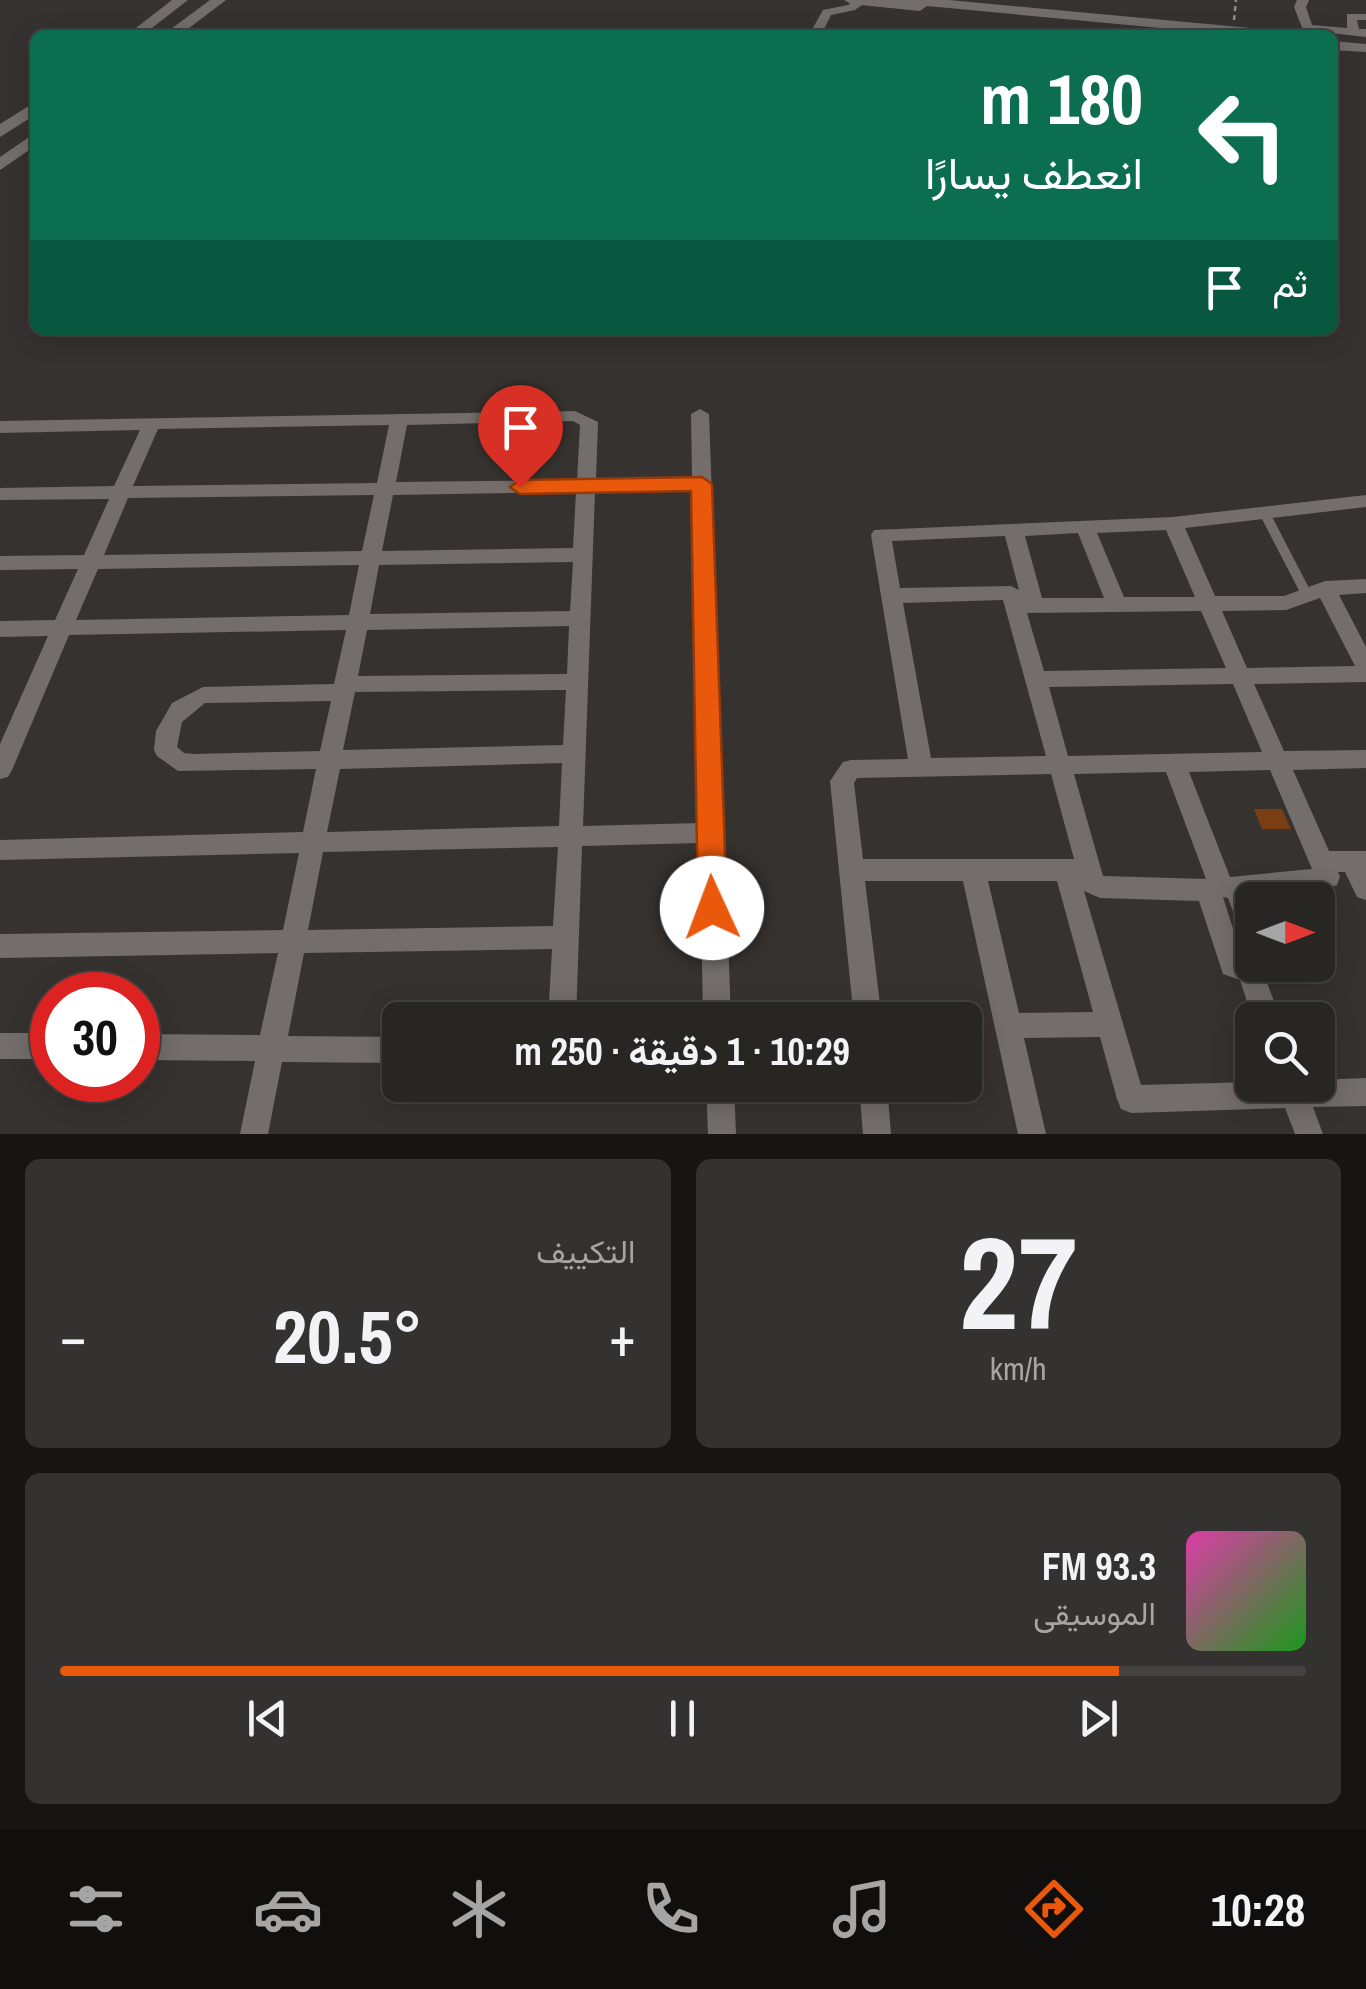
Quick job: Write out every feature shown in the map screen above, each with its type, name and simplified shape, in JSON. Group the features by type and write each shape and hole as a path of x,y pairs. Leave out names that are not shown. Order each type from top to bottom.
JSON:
{"street":[{"path":"141,30 181,0"},
{"path":"177,30 218,0"},
{"path":"851,0 1165,30"},
{"path":"903,0 1228,30"},
{"path":"1303,0 1300,6 1307,28 1317,30"},
{"path":"818,30 828,12 863,1"},
{"path":"1363,39 1351,16 1366,17"},
{"path":"1338,34 1363,39"},
{"path":"1338,41 1363,39"},
{"path":"0,132 30,111"},
{"path":"0,165 30,142"},
{"path":"700,414 716,1002"},
{"path":"0,427 583,418 591,427 563,1002"},
{"path":"254,1134 399,419"},
{"path":"0,770 151,424"},
{"path":"0,494 702,484"},
{"path":"921,767 881,534 1173,523 1366,500"},
{"path":"853,870 1078,870 1100,887 1222,889 1327,880 1173,523"},
{"path":"1085,527 1117,605"},
{"path":"1013,529 1035,679 1058,765 1110,1024 1130,1099 1235,1094"},
{"path":"0,562 585,555"},
{"path":"890,596 1010,592 1025,606 1208,604 1291,602 1316,592 1366,586"},
{"path":"1316,592 1366,671"},
{"path":"0,629 582,618"},
{"path":"1035,679 1366,671"},
{"path":"575,754 185,763 172,759 164,744 174,714 186,702 203,695 578,682"},
{"path":"866,1002 842,781 846,772 857,767 1366,759"},
{"path":"1174,764 1222,889 1235,907"},
{"path":"0,850 710,833"},
{"path":"1321,862 1360,862 1366,889"},
{"path":"973,869 1032,1134"},
{"path":"1222,889 1229,960 1235,966"},
{"path":"0,946 566,937"},
{"path":"1008,1026 1110,1024"},
{"path":"0,1046 30,1046"},
{"path":"160,1047 382,1050"},
{"path":"1335,1092 1366,1092"},
{"path":"721,1102 722,1134"},
{"path":"874,1102 877,1134"},
{"path":"1296,1102 1309,1134"}],"lane":[{"path":"1264,512 1316,592"}],"building":[{"path":"1254,809 1282,809 1291,829 1262,829"}],"route":[{"path":"520,487 702,484 712,908"}]}
